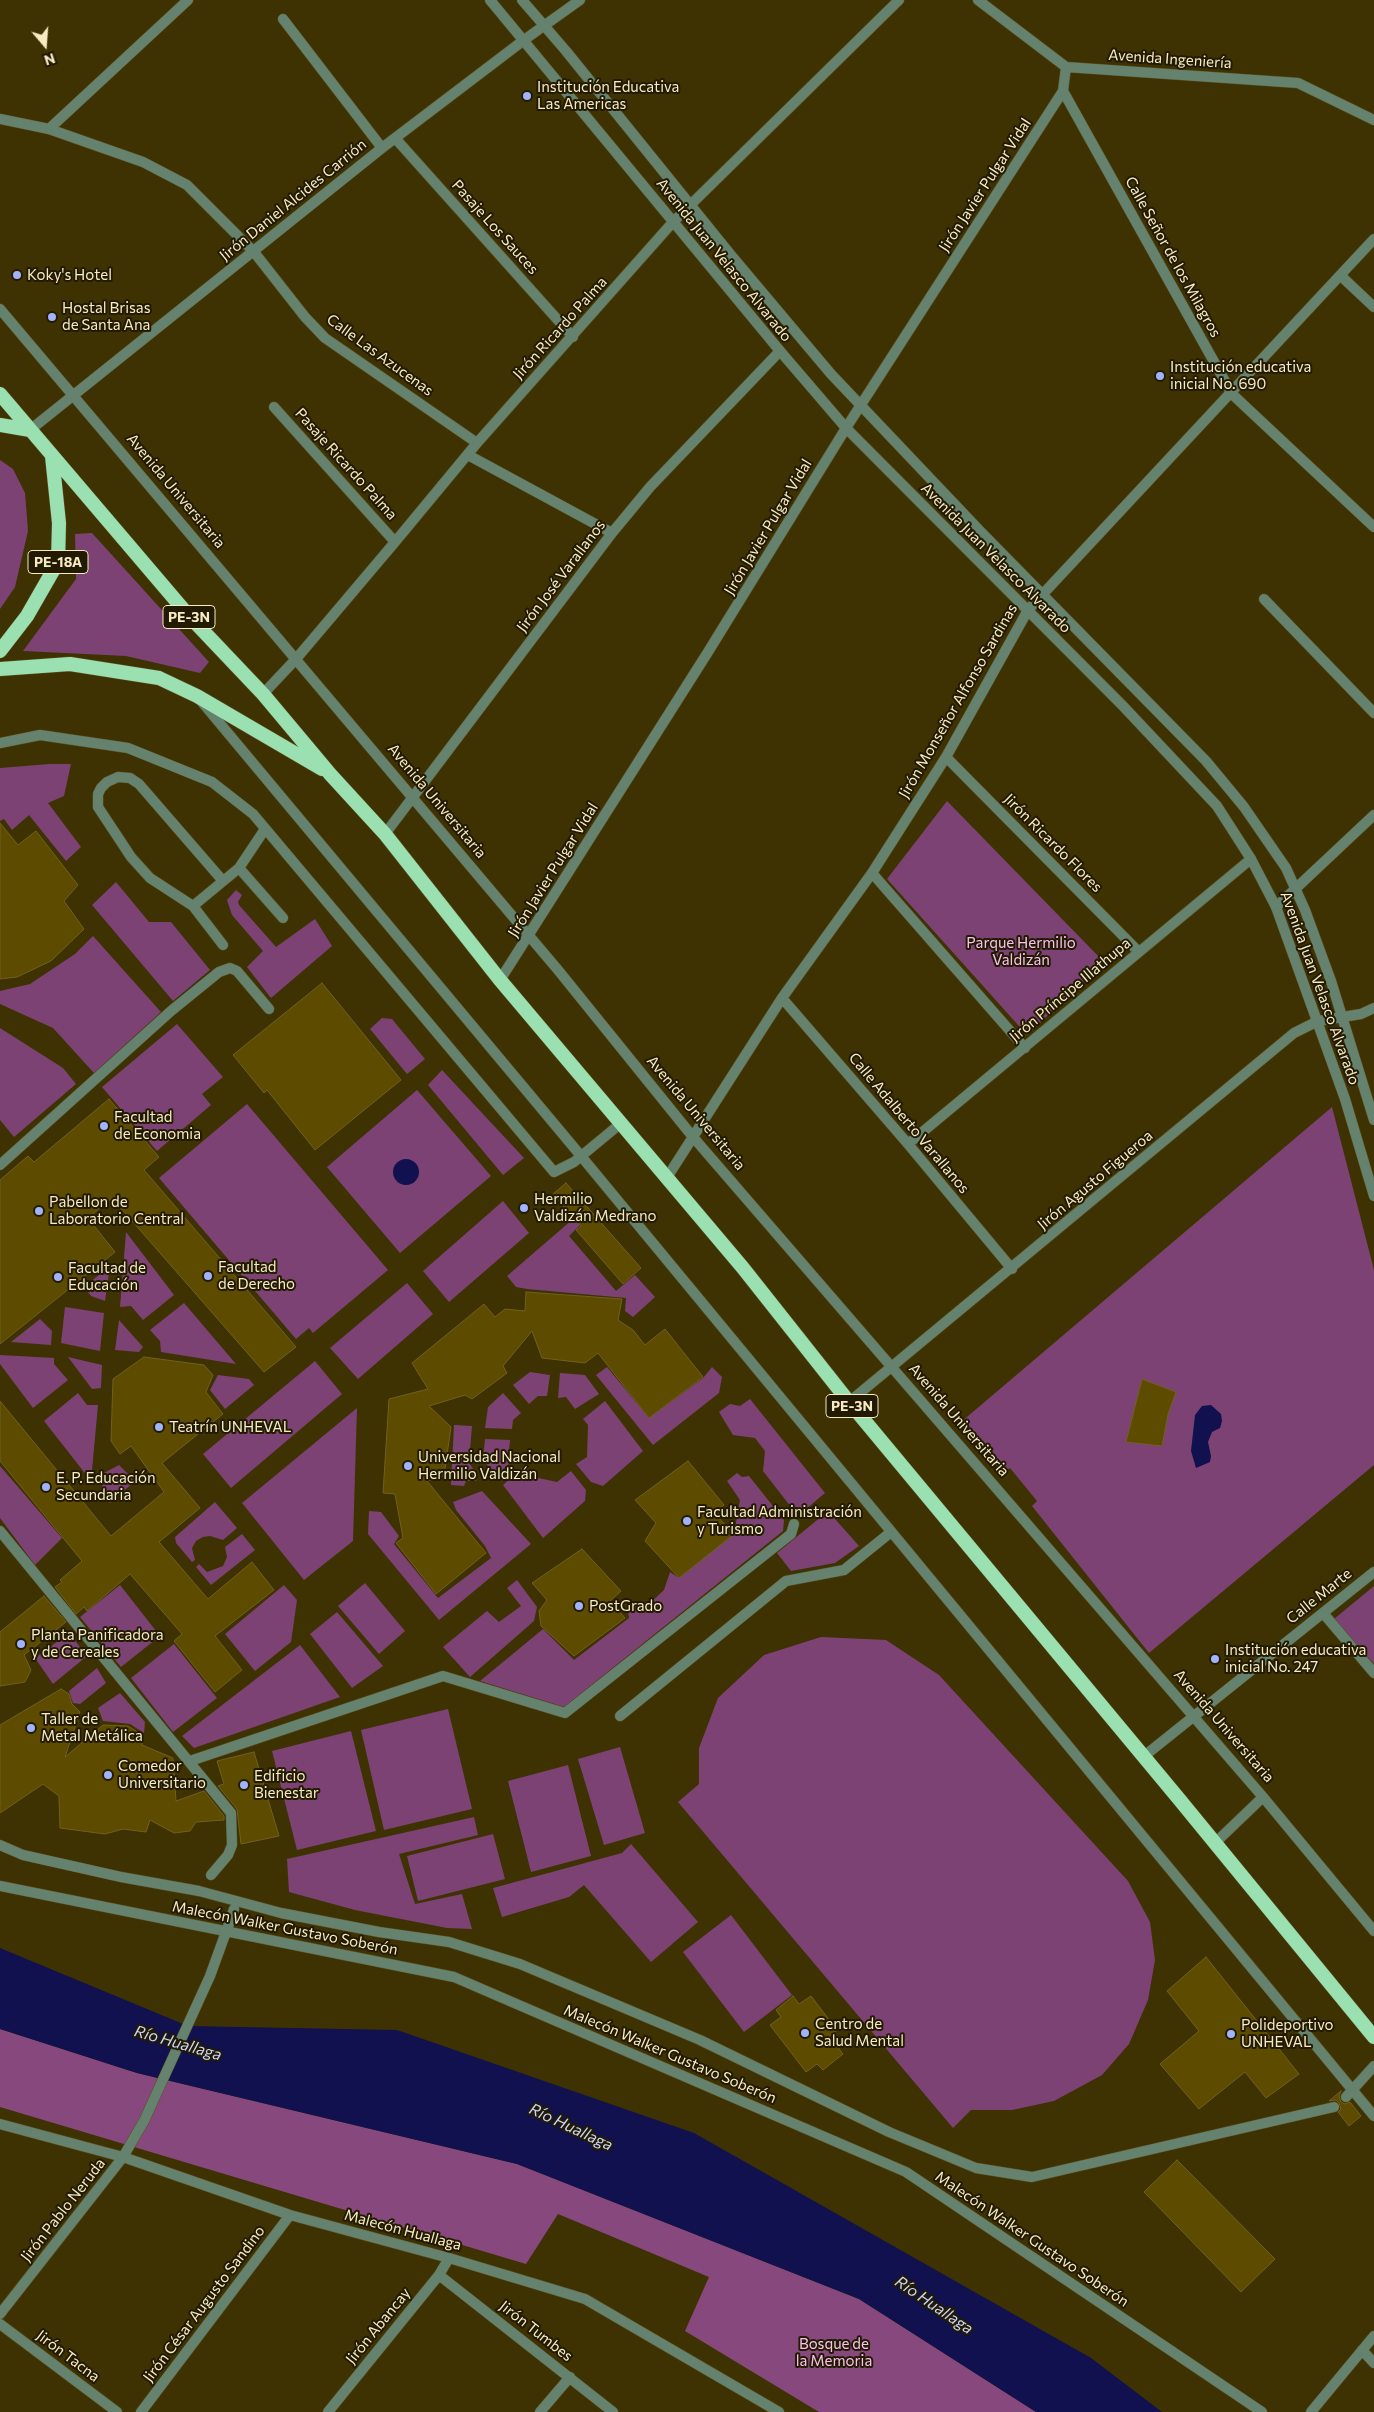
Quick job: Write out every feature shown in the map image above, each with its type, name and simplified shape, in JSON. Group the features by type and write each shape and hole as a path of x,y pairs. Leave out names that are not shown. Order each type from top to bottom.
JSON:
{"highway":[{"name":"PE-3N","path":"0,394 189,616 263,694 330,774 385,834 500,980 743,1268 849,1402 1374,2037"},
{"path":"0,425 30,430"},
{"name":"PE-18A","path":"0,651 27,616 58,562 59,523 52,456"},
{"path":"0,669 70,664 159,678 197,696 330,774"}],"street":[{"path":"49,129 188,0"},
{"name":"Avenida Juan Velasco Alvarado","path":"490,0 780,351 846,428 1123,706 1217,806 1251,858 1276,907 1318,1021 1374,1196"},
{"name":"Avenida Juan Velasco Alvarado","path":"522,0 690,205 812,351 861,406 1042,595 1206,762 1244,807 1286,868 1306,910 1374,1120"},
{"name":"Jirón Daniel Alcides Carrión","path":"30,430 394,138 580,0"},
{"name":"Jirón Ricardo Palma","path":"263,694 296,659 396,542 468,455 476,442 573,337 673,222 899,0"},
{"path":"978,0 1066,67 1063,91"},
{"path":"283,19 382,148"},
{"name":"Avenida Ingeniería","path":"1066,67 1298,83 1374,120"},
{"name":"Calle Señor de los Milagros","path":"1063,91 1232,394 1374,527"},
{"name":"Jirón Javier Pulgar Vidal","path":"500,980 708,652 846,428 1063,91"},
{"name":"Calle Las Azucenas","path":"0,119 49,129 143,162 187,185 254,252 305,317 325,338 476,442"},
{"name":"Pasaje Los Sauces","path":"394,138 573,337"},
{"name":"Jirón Monseñor Alfonso Sardinas","path":"666,1179 782,998 872,873 946,757 1028,610 1232,394 1374,239"},
{"path":"1341,276 1374,307"},
{"name":"Avenida Universitaria","path":"0,309 413,797 528,937 558,970 693,1137 1194,1716 1374,1931"},
{"name":"Jirón José Varallanos","path":"385,834 612,533 650,487 780,351"},
{"name":"Pasaje Ricardo Palma","path":"274,407 396,542"},
{"path":"468,455 612,533"},
{"path":"1264,599 1374,713"},
{"path":"197,696 581,1156 1349,2093 1374,2116"},
{"path":"0,743 40,735 128,748 212,782 252,814 554,1172 581,1156 620,1124"},
{"name":"Jirón Ricardo Flores","path":"946,757 1138,951"},
{"path":"223,880 139,784 130,778 118,778 107,782 98,794 98,807 131,857 150,878 192,906 223,945"},
{"path":"1276,907 1374,815"},
{"path":"192,906 239,868 265,829"},
{"name":"Jirón Príncipe Illathupa","path":"908,1144 1251,858"},
{"path":"239,868 284,918"},
{"path":"872,873 1024,1048"},
{"path":"0,1166 170,1011 219,972 230,968 238,970 269,1009"},
{"name":"Calle Adalberto Varallanos","path":"782,998 908,1144 1012,1269"},
{"name":"Jirón Agusto Figueroa","path":"849,1402 893,1368 1294,1033 1318,1021 1342,1017 1374,1008"},
{"path":"190,1761 443,1676 564,1713 791,1534 794,1524"},
{"path":"0,1531 231,1813 232,1845 228,1855 211,1875"},
{"path":"620,1716 786,1581 844,1570 890,1532"},
{"name":"Calle Marte","path":"1143,1757 1374,1572"},
{"path":"1323,1613 1374,1673"},
{"path":"1215,1843 1263,1797"},
{"path":"0,1845 23,1855 121,1877 199,1891 282,1913 379,1932 448,1942 520,1964 700,2040 889,2132 976,2168 1032,2177 1334,2107"},
{"name":"Malecón Walker Gustavo Soberón","path":"0,1886 454,1977 906,2172 1262,2412"},
{"name":"Jirón Pablo Neruda","path":"0,2314 123,2157 144,2121 210,1976 234,1909"},
{"path":"1349,2093 1374,2066"},
{"name":"Malecón Huallaga","path":"0,2124 123,2157 290,2215 449,2258 585,2299 779,2412"},
{"name":"Jirón César Augusto Sandino","path":"141,2412 290,2215"},
{"name":"Jirón Abancay","path":"328,2412 439,2275 449,2258"},
{"name":"Jirón Tumbes","path":"439,2275 613,2412"},
{"name":"Jirón Tacna","path":"0,2324 117,2412"},
{"path":"1311,2412 1374,2336"},
{"path":"1362,2350 1374,2363"},
{"path":"540,2412 570,2377"}],"green space":[{"path":"0,460 13,469 25,493 28,531 15,587 0,609"},
{"path":"92,533 209,662 200,673 126,656 23,651 76,579 75,534"},
{"path":"71,764 64,796 48,803 81,847 66,861 29,815 12,830 4,819 0,821 0,768"},
{"name":"Parque Hermilio Valdizán","path":"947,801 1104,962 1027,1035 887,879"},
{"path":"116,882 149,922 171,922 210,970 173,1001 92,905"},
{"path":"236,890 242,895 238,902 239,905 276,947 315,919 332,946 271,998 247,967 263,951 232,915 227,900"},
{"path":"93,936 161,1012 94,1073 53,1028 0,1004 0,991 30,984 75,954"},
{"path":"382,1018 392,1019 425,1059 407,1074 370,1029"},
{"path":"177,1024 223,1077 202,1094 211,1105 157,1151 102,1087"},
{"path":"0,1028 63,1068 76,1084 14,1137 0,1120"},
{"path":"442,1070 524,1158 503,1175 428,1085"},
{"path":"417,1090 491,1176 400,1253 327,1167"},
{"path":"247,1104 388,1270 313,1333 309,1328 296,1339 159,1178"},
{"path":"1332,1107 1374,1270 1374,1465 1149,1653 1032,1506 1037,1501 1010,1468 1002,1473 961,1422"},
{"path":"503,1201 529,1233 449,1302 423,1271"},
{"path":"573,1219 580,1225 569,1236 616,1291 635,1275 655,1297 633,1317 625,1311 626,1298 516,1287 507,1276"},
{"path":"126,1232 174,1295 143,1320 131,1306 120,1307"},
{"path":"110,1266 105,1301 91,1296 84,1287"},
{"path":"407,1283 433,1314 358,1379 330,1348"},
{"path":"184,1303 236,1364 161,1352 160,1341 150,1330"},
{"path":"65,1307 104,1313 100,1351 61,1343"},
{"path":"40,1319 52,1331 51,1345 11,1342"},
{"path":"119,1320 143,1347 139,1352 115,1350"},
{"path":"0,1355 54,1358 54,1364 68,1380 33,1408 0,1364"},
{"path":"68,1357 102,1365 101,1388 92,1389"},
{"path":"315,1361 342,1394 231,1488 203,1454"},
{"path":"607,1367 649,1418 703,1378 712,1367 722,1377 719,1393 653,1445 596,1375"},
{"path":"530,1372 550,1375 547,1396 538,1396 529,1404 513,1385"},
{"path":"560,1373 585,1375 599,1394 575,1409 566,1397 558,1398"},
{"path":"218,1375 249,1379 254,1385 225,1409 210,1390"},
{"path":"78,1393 87,1405 98,1405 91,1481 44,1421"},
{"path":"503,1393 521,1413 513,1420 512,1429 485,1428 488,1407"},
{"path":"750,1399 825,1493 798,1516 763,1471 765,1451 755,1438 733,1435 719,1412 730,1404 740,1406"},
{"path":"605,1401 643,1451 603,1486 591,1482 576,1464 587,1457 588,1425 583,1419"},
{"path":"357,1408 353,1541 304,1580 242,1503"},
{"path":"454,1425 472,1426 469,1463 477,1478 476,1481 466,1481 464,1486 451,1485"},
{"path":"485,1439 510,1440 509,1451 515,1459 495,1476 483,1459"},
{"path":"119,1465 135,1481 110,1503 101,1493 104,1473"},
{"path":"525,1465 534,1477 557,1482 571,1471 586,1490 585,1501 543,1538 503,1485"},
{"path":"0,1466 62,1538 35,1565 0,1518"},
{"path":"737,1473 742,1477 749,1476 784,1520 783,1531 564,1707 480,1681 543,1629 574,1660 629,1618 627,1606 648,1605 664,1590 670,1572 679,1578 734,1534 740,1500 727,1481"},
{"path":"482,1491 531,1544 439,1620 368,1534 369,1511 381,1512 399,1536 394,1544 438,1598 491,1558 485,1546 456,1510 453,1502"},
{"path":"215,1502 237,1528 223,1540 210,1536 196,1541 192,1548 195,1560 192,1562 176,1543 175,1537"},
{"path":"828,1511 859,1546 835,1563 791,1571 777,1553"},
{"path":"242,1534 255,1550 211,1585 196,1567 199,1564 207,1572 223,1566 227,1557 225,1547"},
{"path":"517,1580 537,1607 534,1621 470,1677 443,1647 487,1611 499,1622 521,1606 507,1588"},
{"path":"365,1583 405,1631 379,1654 338,1606"},
{"path":"120,1585 160,1636 121,1667 80,1617"},
{"path":"284,1585 297,1600 291,1642 255,1671 225,1634"},
{"path":"1374,1586 1374,1664 1334,1619"},
{"path":"337,1612 383,1666 352,1688 310,1634"},
{"path":"69,1633 87,1656 53,1684 35,1658"},
{"path":"821,1637 886,1640 939,1675 1128,1881 1150,1922 1155,1960 1148,2000 1129,2044 1102,2075 1054,2101 1012,2110 971,2110 953,2128 678,1802 699,1784 699,1748 718,1698 764,1655"},
{"path":"174,1644 217,1698 173,1732 131,1678"},
{"path":"300,1645 340,1697 194,1748 182,1736"},
{"path":"97,1668 106,1683 80,1704 73,1703 69,1691"},
{"path":"120,1693 145,1722 144,1733 130,1724 103,1721 98,1708"},
{"path":"448,1709 472,1809 384,1830 361,1730"},
{"path":"351,1731 376,1831 297,1850 272,1751"},
{"path":"620,1747 645,1833 604,1845 578,1759"},
{"path":"568,1765 591,1856 531,1872 508,1781"},
{"path":"474,1817 478,1835 399,1854 415,1904 462,1894 472,1929 447,1928 355,1910 289,1892 287,1859"},
{"path":"493,1834 505,1879 418,1901 407,1856"},
{"path":"631,1844 698,1922 651,1962 584,1885 569,1897 502,1917 493,1888 622,1853"},
{"path":"731,1915 792,1995 744,2032 683,1952"},
{"name":"Bosque de la Memoria","path":"0,2029 137,2073 517,2164 859,2299 1036,2412 819,2412 685,2331 709,2277 558,2214 526,2264 0,2107"}],"water":[{"path":"406,1159 415,1163 419,1172 415,1181 406,1185 397,1181 393,1172 397,1163"},
{"path":"1211,1405 1221,1414 1222,1421 1220,1428 1212,1432 1208,1442 1211,1456 1210,1462 1196,1468 1191,1451 1195,1415 1202,1406"},
{"name":"Río Huallaga","path":"0,1948 188,2026 397,2030 694,2133 1091,2358 1162,2412 1036,2412 859,2299 517,2164 137,2073 0,2029"}],"building":[{"path":"0,823 18,845 36,831 78,885 64,901 84,929 51,961 17,977 0,979"},
{"path":"322,983 401,1080 315,1150 267,1090 264,1093 233,1055"},
{"path":"109,1099 159,1157 144,1170 296,1347 264,1372 112,1198 88,1218 115,1252 0,1344 0,1180 28,1156 34,1162"},
{"path":"566,1183 641,1268 623,1284 576,1230 581,1226 553,1194"},
{"path":"526,1292 622,1299 618,1320 633,1330 645,1345 665,1329 703,1377 649,1418 598,1353 585,1363 542,1358 532,1331 503,1366 507,1373 472,1399 465,1395 429,1406 451,1427 444,1476 427,1481 486,1553 436,1594 396,1543 403,1538 395,1494 383,1493 389,1399 428,1389 412,1363 484,1304 495,1317 505,1309 525,1311"},
{"path":"144,1357 204,1365 213,1375 206,1392 223,1414 162,1463 200,1508 159,1542 208,1599 252,1562 274,1590 215,1636 242,1670 215,1692 174,1641 182,1634 130,1574 87,1611 84,1607 76,1614 55,1587 62,1582 60,1580 82,1561 0,1461 0,1401 111,1536 164,1492 131,1446 120,1454 111,1441 113,1379"},
{"path":"1142,1379 1176,1392 1168,1414 1162,1446 1126,1442"},
{"name":"Facultad Administración y Turismo","path":"688,1461 724,1505 714,1513 734,1534 679,1578 645,1541 656,1523 635,1500"},
{"name":"PostGrado","path":"582,1549 621,1591 610,1601 625,1618 574,1656 541,1626 539,1611 547,1600 532,1583"},
{"name":"Planta Panificadora y de Cereales","path":"44,1596 66,1622 24,1655 31,1670 25,1682 0,1686 0,1632"},
{"path":"61,1689 69,1694 72,1704 80,1712 65,1757 103,1725 128,1726 142,1735 142,1745 173,1758 176,1801 204,1791 224,1816 224,1820 196,1822 190,1831 174,1833 150,1820 146,1832 123,1829 105,1834 60,1828 59,1796 43,1784 0,1813 0,1725"},
{"name":"Edificio Bienestar","path":"254,1752 279,1836 241,1844 237,1809 218,1786 224,1784 217,1761"},
{"name":"Polideportivo UNHEVAL","path":"1206,1957 1299,2074 1266,2098 1245,2072 1199,2109 1160,2064 1199,2031 1167,1991"},
{"name":"Centro de Salud Mental","path":"793,1996 799,2004 811,1996 837,2030 829,2036 843,2054 823,2070 817,2064 806,2072 770,2025 781,2017 776,2010"},
{"path":"1341,2091 1339,2096 1341,2102 1345,2104 1350,2102 1361,2116 1349,2126 1338,2112 1341,2109 1339,2103 1336,2100 1329,2101"},
{"path":"1177,2160 1275,2259 1241,2292 1144,2192"}],"place":[{"name":"Institución Educativa Las Americas","path":"527,96"},
{"name":"Koky's Hotel","path":"17,275"},
{"name":"Hostal Brisas de Santa Ana","path":"52,317"},
{"name":"Institución educativa inicial No. 690","path":"1160,376"},
{"name":"Facultad de Economia","path":"104,1126"},
{"name":"Hermilio Valdizán Medrano","path":"524,1208"},
{"name":"Pabellon de Laboratorio Central","path":"39,1211"},
{"name":"Facultad de Derecho","path":"208,1276"},
{"name":"Facultad de Educación","path":"58,1277"},
{"name":"Teatrín UNHEVAL","path":"159,1427"},
{"name":"Universidad Nacional Hermilio Valdizán","path":"408,1466"},
{"name":"E. P. Educación Secundaria","path":"46,1487"},
{"name":"Facultad Administración y Turismo","path":"687,1521"},
{"name":"PostGrado","path":"579,1606"},
{"name":"Planta Panificadora y de Cereales","path":"21,1644"},
{"name":"Institución educativa inicial No. 247","path":"1215,1659"},
{"name":"Taller de Metal Metálica","path":"31,1728"},
{"name":"Comedor Universitario","path":"108,1775"},
{"name":"Edificio Bienestar","path":"244,1785"},
{"name":"Centro de Salud Mental","path":"805,2033"},
{"name":"Polideportivo UNHEVAL","path":"1231,2034"}]}
